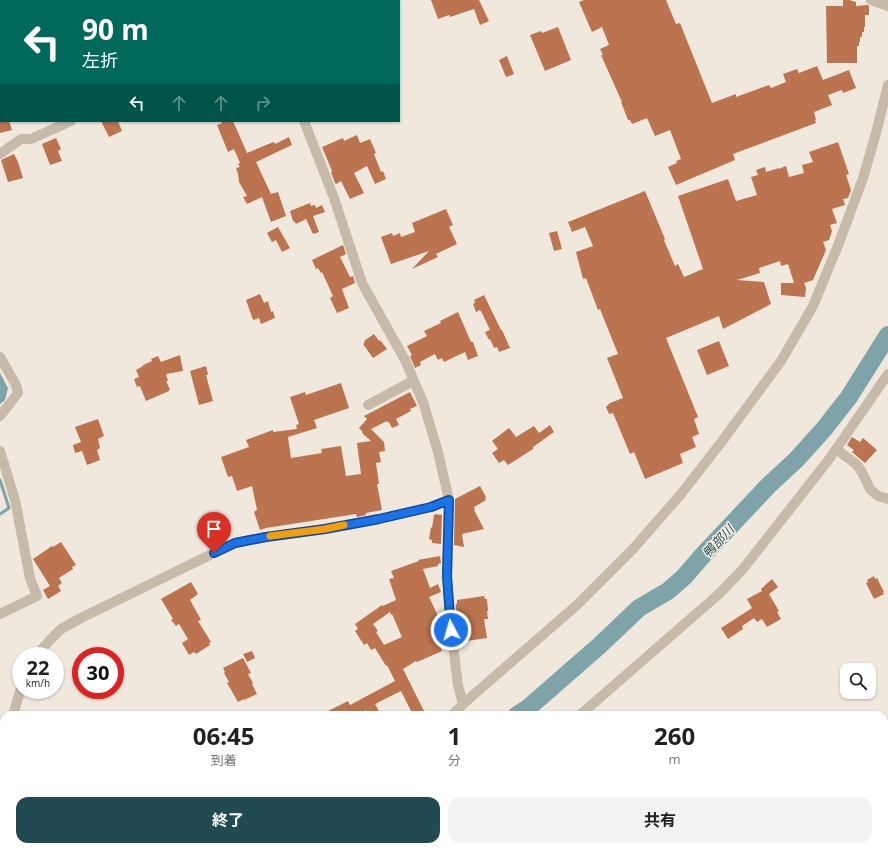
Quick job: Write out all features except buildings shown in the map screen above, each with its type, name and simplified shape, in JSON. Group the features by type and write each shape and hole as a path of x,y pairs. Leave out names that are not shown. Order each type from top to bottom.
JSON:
{"street":[{"path":"871,0 888,6"},
{"path":"456,711 577,605 633,549 690,482 755,398 781,361 813,306 840,243 863,178 888,85"},
{"path":"0,154 21,139 31,139 69,122"},
{"path":"304,122 334,198 362,283 405,360 423,402 438,452 449,500 447,576 450,617 458,685 464,704"},
{"path":"0,357 16,385 18,393 0,416"},
{"path":"585,711 719,594 734,579 836,449 888,374"},
{"path":"368,405 413,381"},
{"path":"836,449 856,464 862,472 870,489 878,496 888,499"},
{"path":"0,451 15,500 30,578 36,596 0,614"},
{"path":"44,647 61,629 81,618 235,543 379,519 431,507 449,500"},
{"path":"14,711 18,699"}],"water":[{"path":"0,373 8,388 5,400 0,404"}],"waterway":[{"name":"鴨部川","path":"523,711 599,646 639,608 668,591 684,577 768,486 796,460 824,429 849,397 888,335"},
{"path":"0,480 9,508 0,514"}],"slow traffic":[{"path":"270,536 344,525"}],"route":[{"path":"214,553 235,543 379,519 431,507 449,500 447,576 451,630"}]}
